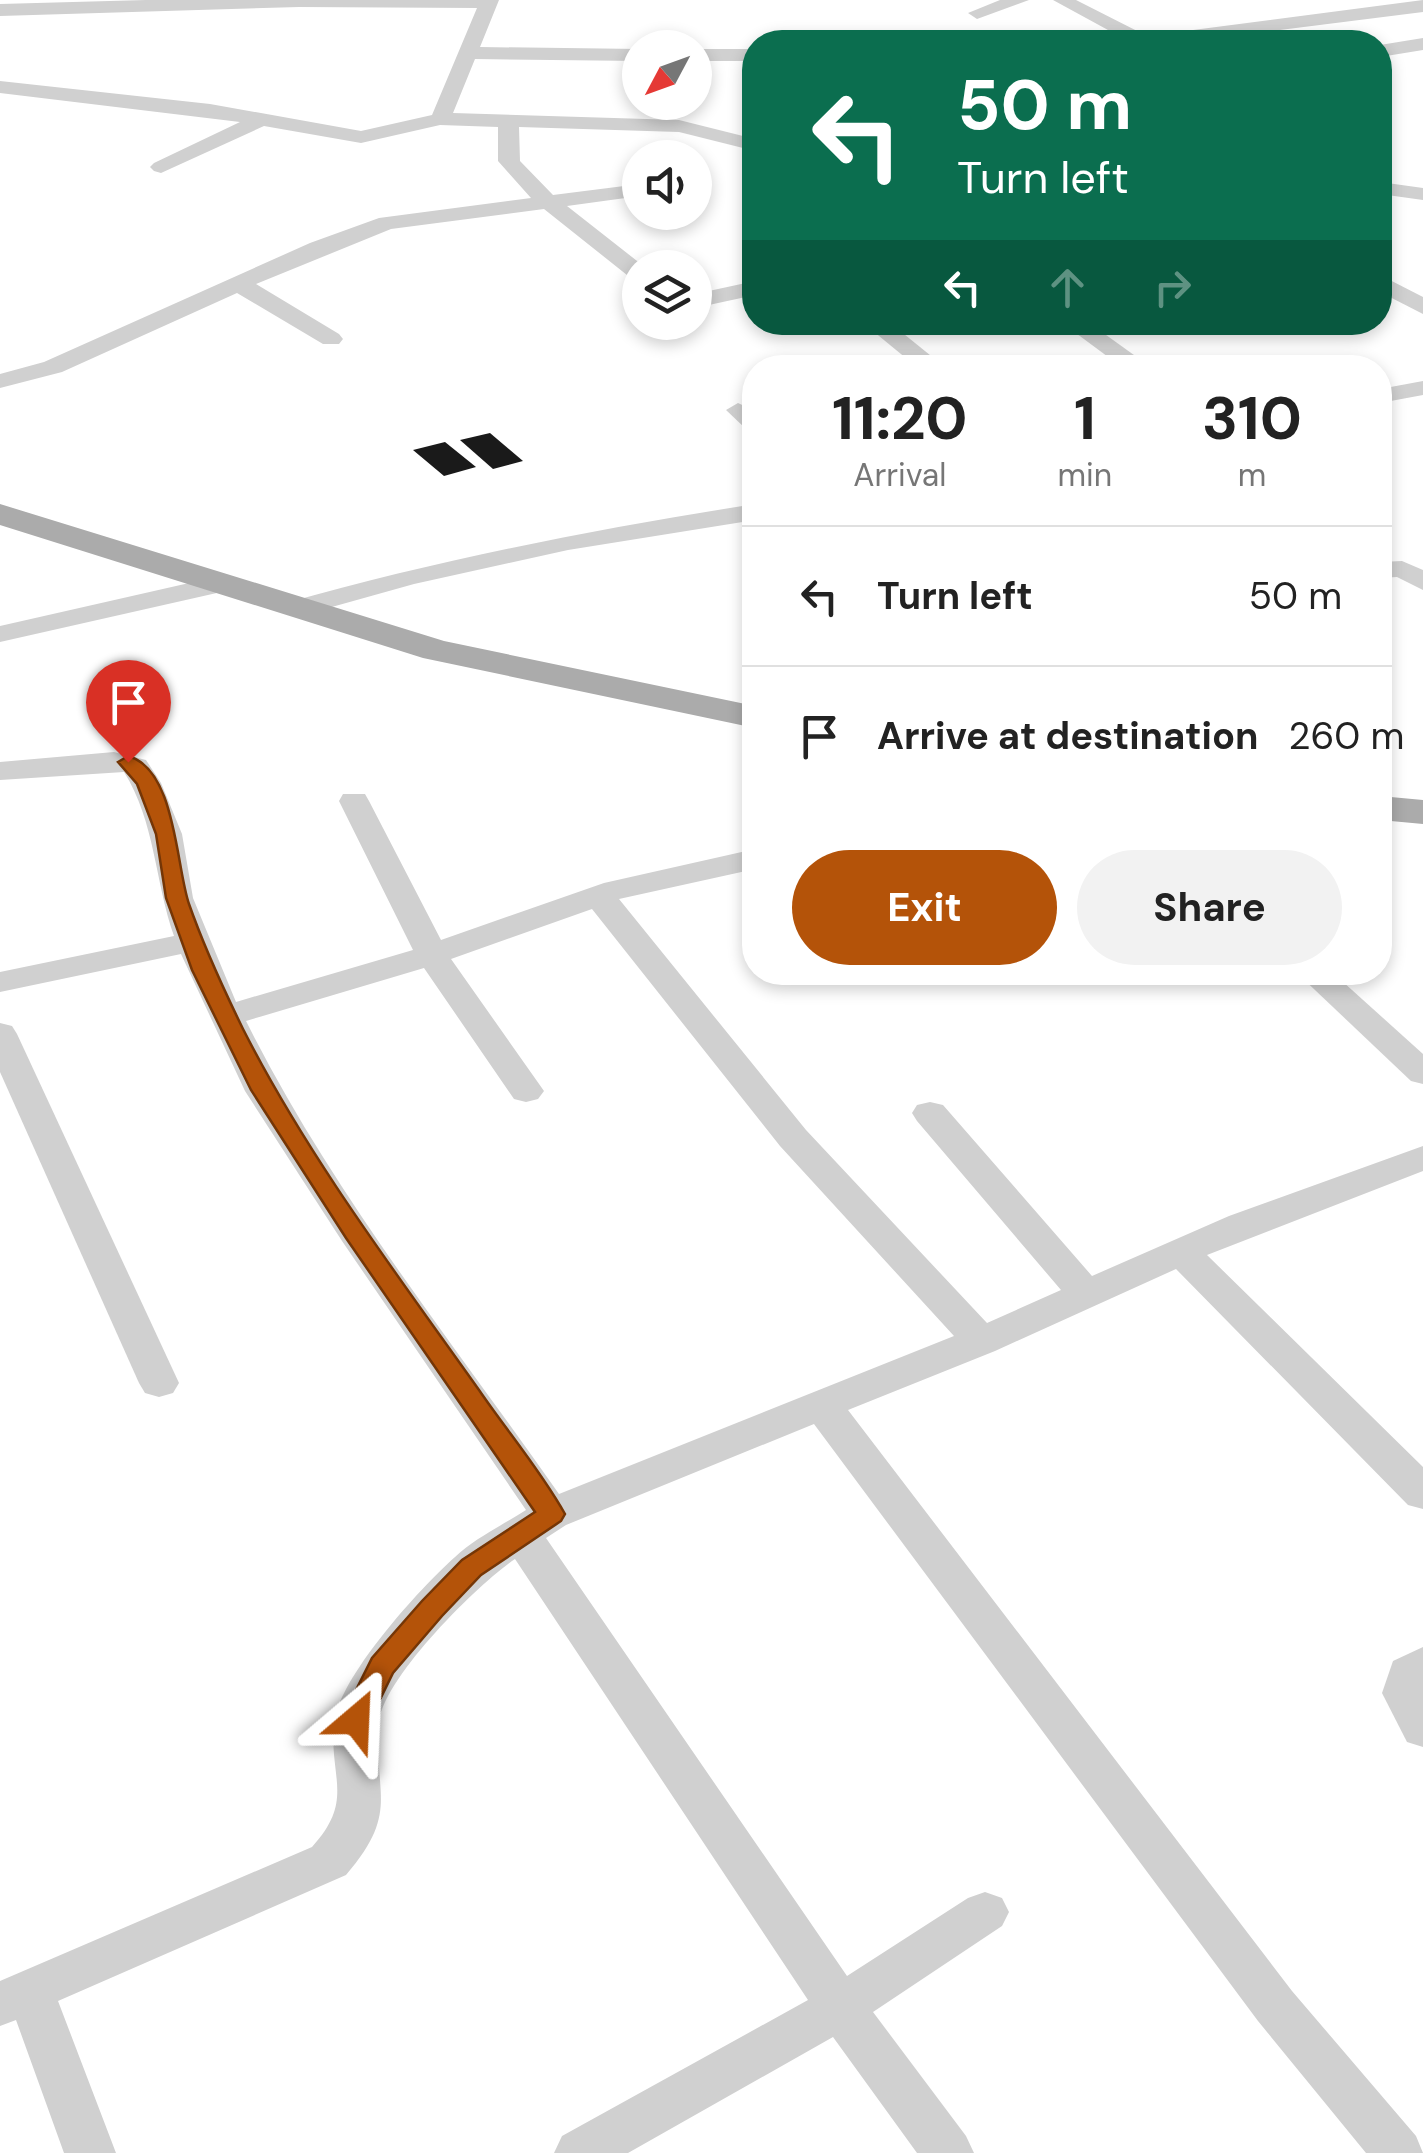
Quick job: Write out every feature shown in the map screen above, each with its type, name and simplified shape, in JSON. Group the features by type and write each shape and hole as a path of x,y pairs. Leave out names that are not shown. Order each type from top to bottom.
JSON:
{"main road":[{"path":"0,514 436,650 742,714"},
{"path":"1392,809 1423,812"}],"street":[{"path":"977,13 1020,0"},
{"path":"1062,0 1120,30"},
{"path":"0,10 491,1 440,119"},
{"path":"1236,30 1423,6"},
{"path":"1392,49 1423,44"},
{"path":"468,53 622,55"},
{"path":"712,55 742,55"},
{"path":"0,87 210,110 361,137 440,119 678,126 742,142"},
{"path":"161,166 260,120"},
{"path":"508,122 508,159 549,202 622,260"},
{"path":"1392,190 1423,194"},
{"path":"0,380 53,367 236,283 387,223 622,192"},
{"path":"236,283 331,339"},
{"path":"1392,289 1423,306"},
{"path":"712,297 742,291"},
{"path":"890,335 917,355"},
{"path":"1091,335 1121,355"},
{"path":"1392,394 1423,388"},
{"path":"296,609 550,546 742,514"},
{"path":"1392,569 1402,569 1423,582"},
{"path":"0,634 220,584"},
{"path":"0,771 114,762 135,766 166,834 176,898 193,942 263,1090 536,1524 708,1819 840,2008 948,2153"},
{"path":"354,801 432,955 526,1091"},
{"path":"226,1016 432,955 600,896 742,862"},
{"path":"600,896 793,1138 981,1341"},
{"path":"0,982 193,942"},
{"path":"1326,985 1423,1073"},
{"path":"0,1034 160,1384"},
{"path":"930,1113 1086,1294"},
{"path":"90,2153 15,1998 329,1862 353,1834 360,1807 356,1720 382,1666 472,1567 536,1524 981,1341 1181,1252 1423,1158"},
{"path":"1181,1252 1390,1456 1423,1494"},
{"path":"822,1405 1275,2006 1398,2153"},
{"path":"1423,1664 1409,1673 1404,1694 1423,1728"},
{"path":"580,2153 840,2008 985,1912"}],"building":[{"path":"490,433 523,461 493,469 460,440"},
{"path":"445,442 476,467 444,476 413,450"}],"route":[{"path":"128,762 146,783 166,834 176,898 203,970 263,1090 355,1232 552,1514 472,1567 412,1629 382,1666 356,1720"}]}
